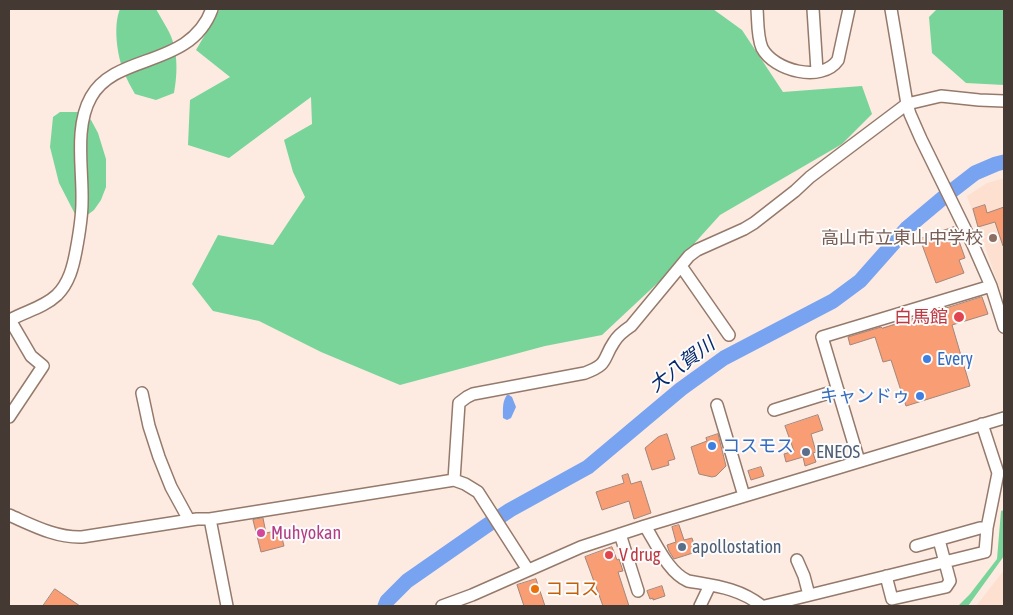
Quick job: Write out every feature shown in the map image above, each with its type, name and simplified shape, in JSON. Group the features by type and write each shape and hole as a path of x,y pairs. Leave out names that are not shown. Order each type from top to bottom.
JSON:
{"street":[{"path":"9,418 44,366 31,356 10,320 48,303 62,290 73,265 82,211 81,127 91,96 106,80 130,68 164,55 188,41 204,26 212,9"},
{"path":"757,9 759,36 767,55 772,61 786,68 801,72 817,72 835,64 838,60 849,9"},
{"path":"813,9 817,72"},
{"path":"892,9 910,114 973,245 991,286 1004,327"},
{"path":"454,480 459,403 467,397 473,394 585,373 601,366 620,333 631,326 689,256 697,250 754,223 810,177 907,104 941,96 967,100 1004,101"},
{"path":"681,266 729,335"},
{"path":"859,461 822,337 991,286"},
{"path":"774,410 838,390"},
{"path":"142,393 149,426 159,457 171,487 189,520"},
{"path":"717,405 744,496"},
{"path":"442,606 472,595 581,547 1004,418"},
{"path":"645,526 675,573 688,581 735,590 764,606 985,552 987,528 998,473 982,424"},
{"path":"9,515 65,537 95,536 134,528 210,519 454,480 478,492 528,570"},
{"path":"210,519 226,606"},
{"path":"916,546 980,528 987,528"},
{"path":"620,534 638,590"},
{"path":"886,576 892,600 946,587 950,581 940,540"},
{"path":"797,560 806,581 809,596"},
{"path":"700,606 710,585"}],"shaded area":[{"name":"高山市立東山中学校","path":"1004,178 1004,301 967,196 987,183"},
{"path":"1004,570 1004,606 976,606"}],"green space":[{"path":"120,9 156,9 174,44 176,77 174,93 156,100 135,94 124,72 118,49 116,32"},
{"path":"220,9 713,9 742,30 783,92 862,86 872,114 842,144 720,215 664,277 602,335 545,346 400,385 321,352 259,321 213,311 192,284 218,235 273,245 305,197 293,172 284,140 312,124 311,97 229,158 188,145 190,100 230,77 196,50"},
{"path":"937,9 1004,9 1004,85 966,83 932,53 929,17"},
{"path":"60,112 80,112 91,120 98,133 106,159 106,187 101,200 94,210 86,216 76,216 59,183 50,147 53,117"},
{"path":"1004,510 1004,556 968,606 958,606 970,594 997,559 1001,511"}],"water":[{"path":"507,395 512,397 516,407 511,418 507,420 503,418 503,412"}],"building":[{"path":"985,205 987,213 1004,207 1004,246 995,222 978,227 973,209"},
{"path":"954,227 965,258 959,260 964,273 936,283 920,239"},
{"path":"982,297 988,314 952,325 970,386 906,406 891,360 883,362 875,337 850,345 848,337"},
{"path":"818,415 823,430 811,434 816,452 813,453 816,462 805,466 803,457 786,462 784,454 794,451 785,426"},
{"path":"667,434 675,459 668,461 669,465 652,470 645,448 658,437"},
{"path":"718,434 726,466 716,476 699,474 691,447 707,441 706,438"},
{"path":"761,467 764,476 751,480 748,471"},
{"path":"628,474 631,484 641,481 651,513 634,519 629,501 602,510 596,492 624,483 622,476"},
{"name":"Muhyokan","path":"263,518 266,533 280,530 284,546 261,552 253,520"},
{"path":"679,525 684,540 692,538 694,544 699,543 701,549 674,559 667,545 676,542 672,527"},
{"path":"612,547 623,571 618,572 629,606 603,606 585,557"},
{"path":"536,579 545,606 524,606 517,585"},
{"path":"662,586 665,596 653,600 653,598 650,599 647,591"},
{"path":"55,589 80,606 43,606"}],"waterway":[{"name":"大八賀川","path":"385,606 387,601 407,581 486,526 510,510 588,467 681,389 724,358 833,301 860,281 907,228 944,197 975,173 1004,162"}],"place":[{"name":"高山市立東山中学校","path":"993,238"},
{"name":"白馬館","path":"959,317"},
{"name":"Every","path":"927,359"},
{"name":"キャンドゥ","path":"920,396"},
{"name":"コスモス","path":"712,446"},
{"name":"ENEOS","path":"806,452"},
{"name":"Muhyokan","path":"261,533"},
{"name":"apollostation","path":"682,547"},
{"name":"V drug","path":"609,555"},
{"name":"ココス","path":"535,589"}]}
